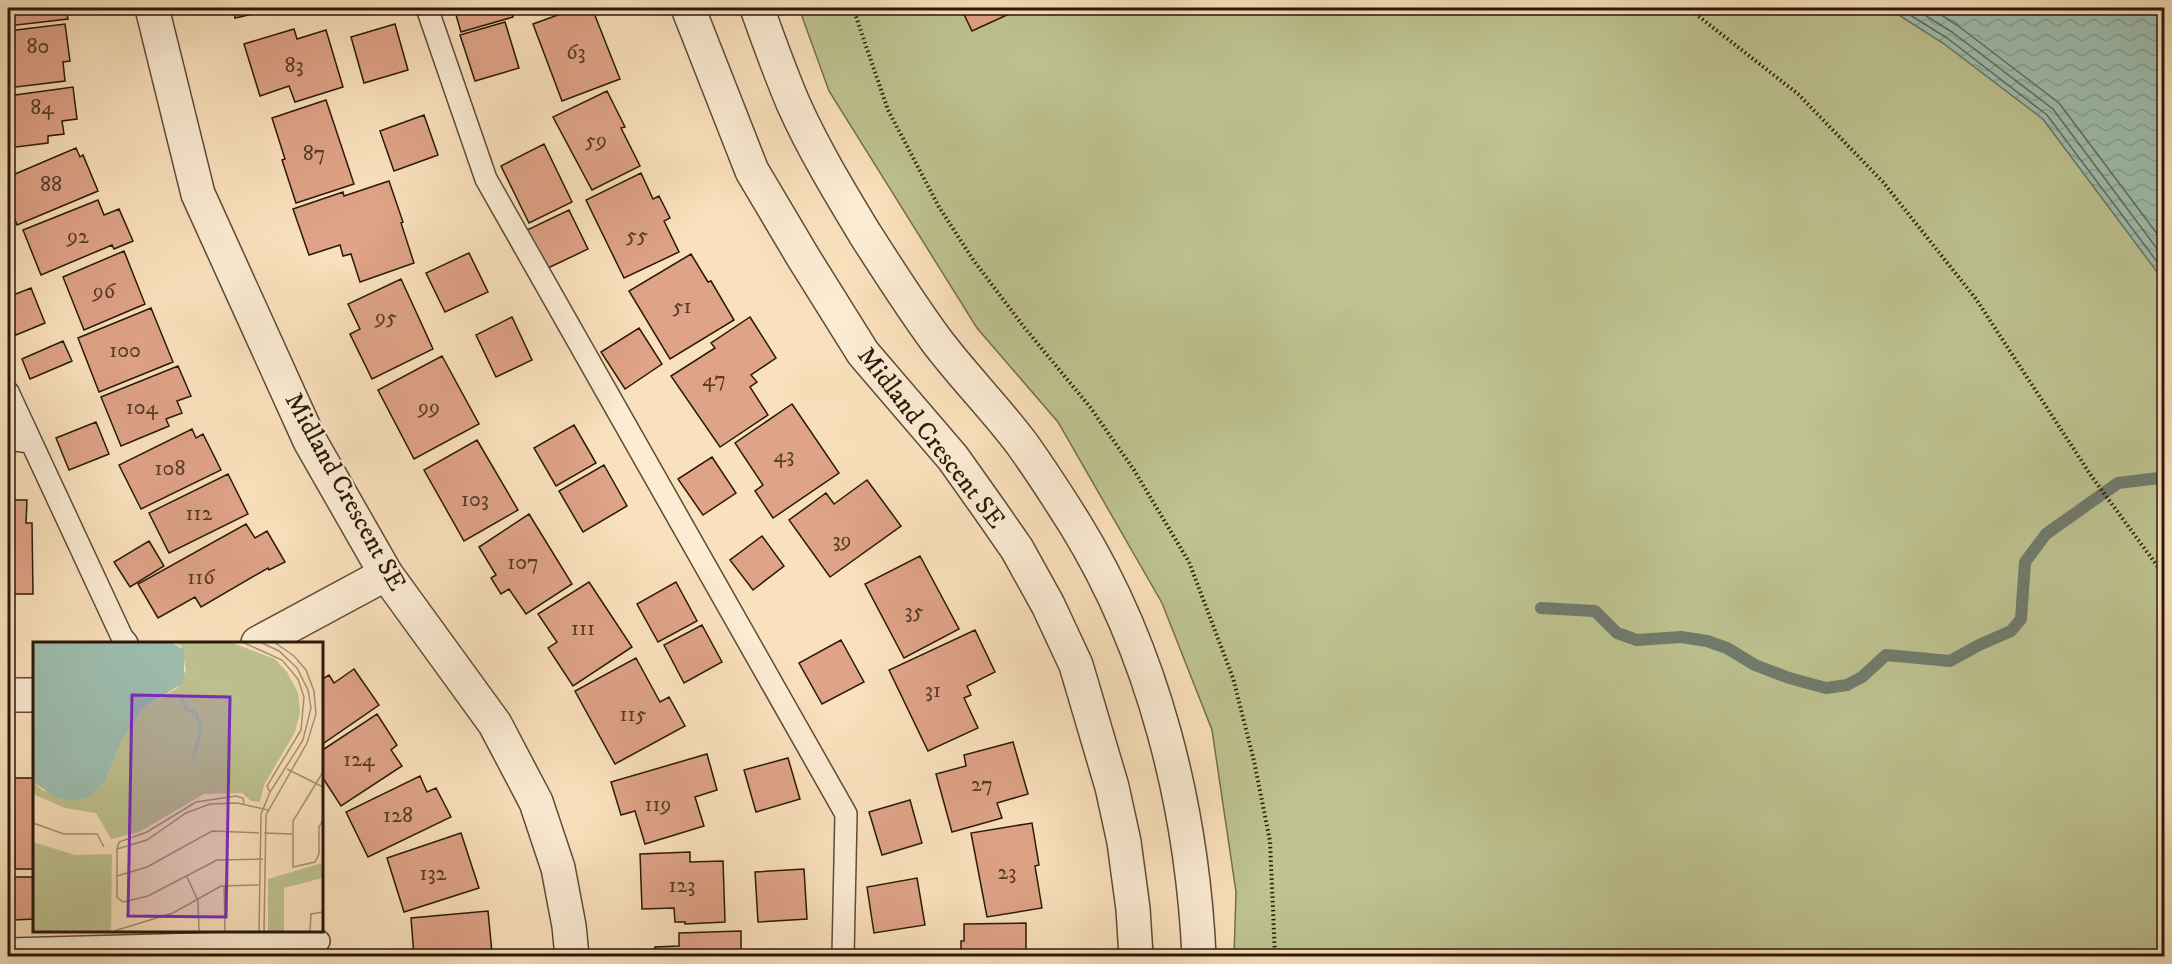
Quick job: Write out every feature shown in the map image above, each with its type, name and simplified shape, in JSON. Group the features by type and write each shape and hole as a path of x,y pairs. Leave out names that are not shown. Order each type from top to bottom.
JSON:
{"street":[{"name":"Midland Crescent SE","path":"152,8 198,194 310,441 386,574 495,724 536,802 558,868 569,926 572,957"},
{"name":"Midland Crescent SE","path":"688,8 752,171 803,257 863,353 953,459 992,513 1017,549 1048,605 1076,665 1112,787 1124,842 1133,909 1136,957"},
{"path":"757,8 794,104 826,169 849,207 889,272 937,342 1021,443 1076,526 1113,593 1145,677 1171,760 1181,802 1194,884 1199,957"},
{"path":"260,642 386,574"},
{"path":"8,695 33,695"}],"lane":[{"path":"427,8 486,178 846,814 843,957"},
{"path":"8,392 126,642"},
{"path":"8,439 30,442"},
{"path":"8,949 318,942"}],"path":[{"path":"853,8 888,110 939,207 974,261 1024,327 1090,407 1128,461 1189,562 1233,678 1254,761 1270,842 1275,957"},
{"path":"1688,8 1798,94 1883,182 1976,298 2092,477 2164,575"}],"green space":[{"path":"799,8 1888,8 1943,43 2043,119 2164,281 2164,956 1234,956 1236,892 1212,730 1162,603 1058,422 977,328 829,91"}],"water":[{"path":"1888,8 2164,8 2164,281 2043,119 1943,43"}],"building":[{"path":"8,8 66,8 68,19 8,26"},
{"path":"233,8 280,8 235,18"},
{"path":"454,8 511,8 513,17 461,32"},
{"path":"577,8 592,8 620,79 562,101 533,24"},
{"path":"961,8 1022,8 972,31"},
{"path":"505,22 519,68 475,81 460,35"},
{"path":"65,24 70,61 63,62 65,81 8,88 8,31"},
{"path":"395,24 408,70 364,83 351,37"},
{"path":"294,29 297,39 326,30 343,87 295,102 289,86 260,96 244,44"},
{"path":"73,87 77,119 62,121 64,134 48,136 48,143 8,148 8,96"},
{"path":"607,91 625,127 621,128 640,166 592,190 553,117"},
{"path":"326,100 354,184 296,203 272,118"},
{"path":"424,115 438,155 394,171 380,131"},
{"path":"544,144 572,202 529,223 501,166"},
{"path":"76,148 80,157 83,155 98,191 17,225 8,201 8,177"},
{"path":"641,173 653,199 659,196 670,218 664,221 679,252 624,278 586,200"},
{"path":"389,181 414,263 360,282 351,254 343,256 340,245 309,255 293,209 343,192 344,196"},
{"path":"98,200 104,215 119,209 133,241 114,249 112,245 41,275 23,230"},
{"path":"569,210 588,249 546,269 527,230"},
{"path":"124,251 145,304 84,330 63,277"},
{"path":"469,253 488,292 445,312 426,273"},
{"path":"691,254 708,282 711,281 734,320 670,359 629,291"},
{"path":"401,279 433,349 372,379 350,334 360,329 348,304"},
{"path":"31,288 45,323 16,335 8,316 8,297"},
{"path":"151,308 173,362 99,392 78,338"},
{"path":"512,317 532,360 496,377 476,335"},
{"path":"750,317 776,358 751,375 757,382 750,387 768,415 720,447 671,376 715,348 711,343"},
{"path":"639,328 662,364 625,389 601,352"},
{"path":"63,341 72,361 30,379 22,359"},
{"path":"442,356 479,424 414,459 378,390"},
{"path":"178,366 191,396 177,401 182,413 166,419 169,426 121,446 101,397"},
{"path":"792,404 839,473 773,518 755,491 763,485 735,443"},
{"path":"96,422 109,454 69,470 56,438"},
{"path":"574,425 596,463 556,486 534,448"},
{"path":"192,429 196,438 203,434 221,470 141,509 119,465"},
{"path":"477,440 518,510 464,541 424,470"},
{"path":"712,457 736,493 703,515 678,479"},
{"path":"604,465 627,506 583,532 559,491"},
{"path":"228,474 248,514 169,553 149,513"},
{"path":"867,480 901,526 830,577 789,520 826,493 834,504"},
{"path":"8,500 27,500 26,523 32,523 33,594 8,594"},
{"path":"529,514 572,584 526,614 509,589 501,594 491,578 496,575 479,547"},
{"path":"246,524 255,538 267,531 285,562 269,570 268,568 201,607 195,597 158,618 138,584"},
{"path":"762,536 784,566 753,590 730,560"},
{"path":"149,541 164,566 130,587 114,562"},
{"path":"920,556 959,629 904,658 865,584"},
{"path":"589,582 632,647 573,686 548,648 557,642 538,614"},
{"path":"676,582 697,621 658,642 637,604"},
{"path":"702,625 722,662 684,683 664,645"},
{"path":"975,630 995,672 967,686 971,695 964,698 978,728 928,751 889,670"},
{"path":"841,640 864,682 822,704 799,663"},
{"path":"636,658 660,702 669,697 685,726 615,764 575,691"},
{"path":"354,669 379,705 322,744 322,679 329,675 334,683"},
{"path":"377,714 397,745 391,750 402,766 341,806 322,777 322,750"},
{"path":"1013,742 1028,794 997,803 1002,818 952,832 936,774 966,766 964,755"},
{"path":"707,754 717,790 695,797 704,826 645,844 635,811 621,815 611,782"},
{"path":"788,758 800,799 756,812 744,770"},
{"path":"8,774 9,853 8,853"},
{"path":"420,776 427,792 436,788 451,817 368,857 346,812"},
{"path":"14,778 33,778 33,869 15,869"},
{"path":"910,800 922,843 882,855 869,812"},
{"path":"1032,823 1039,865 1035,866 1042,908 987,917 971,833"},
{"path":"461,833 479,888 404,912 387,858"},
{"path":"690,852 690,862 723,861 725,922 685,924 685,922 675,922 674,908 642,909 640,854"},
{"path":"804,869 807,919 758,922 755,872"},
{"path":"8,872 11,872 12,913 8,913"},
{"path":"13,877 33,877 33,919 14,920"},
{"path":"917,878 925,925 874,933 867,887"},
{"path":"488,911 492,953 468,956 414,956 411,918"},
{"path":"1026,923 1026,956 961,956 964,924"},
{"path":"741,931 741,956 655,956 655,947 679,946 679,933"}],"waterway":[{"path":"1541,608 1595,611 1617,633 1637,640 1681,637 1707,641 1727,648 1755,665 1789,678 1826,688 1847,685 1862,677 1886,655 1950,661 2011,631 2021,619 2025,562 2046,534 2118,483 2159,478 2164,480"}]}
